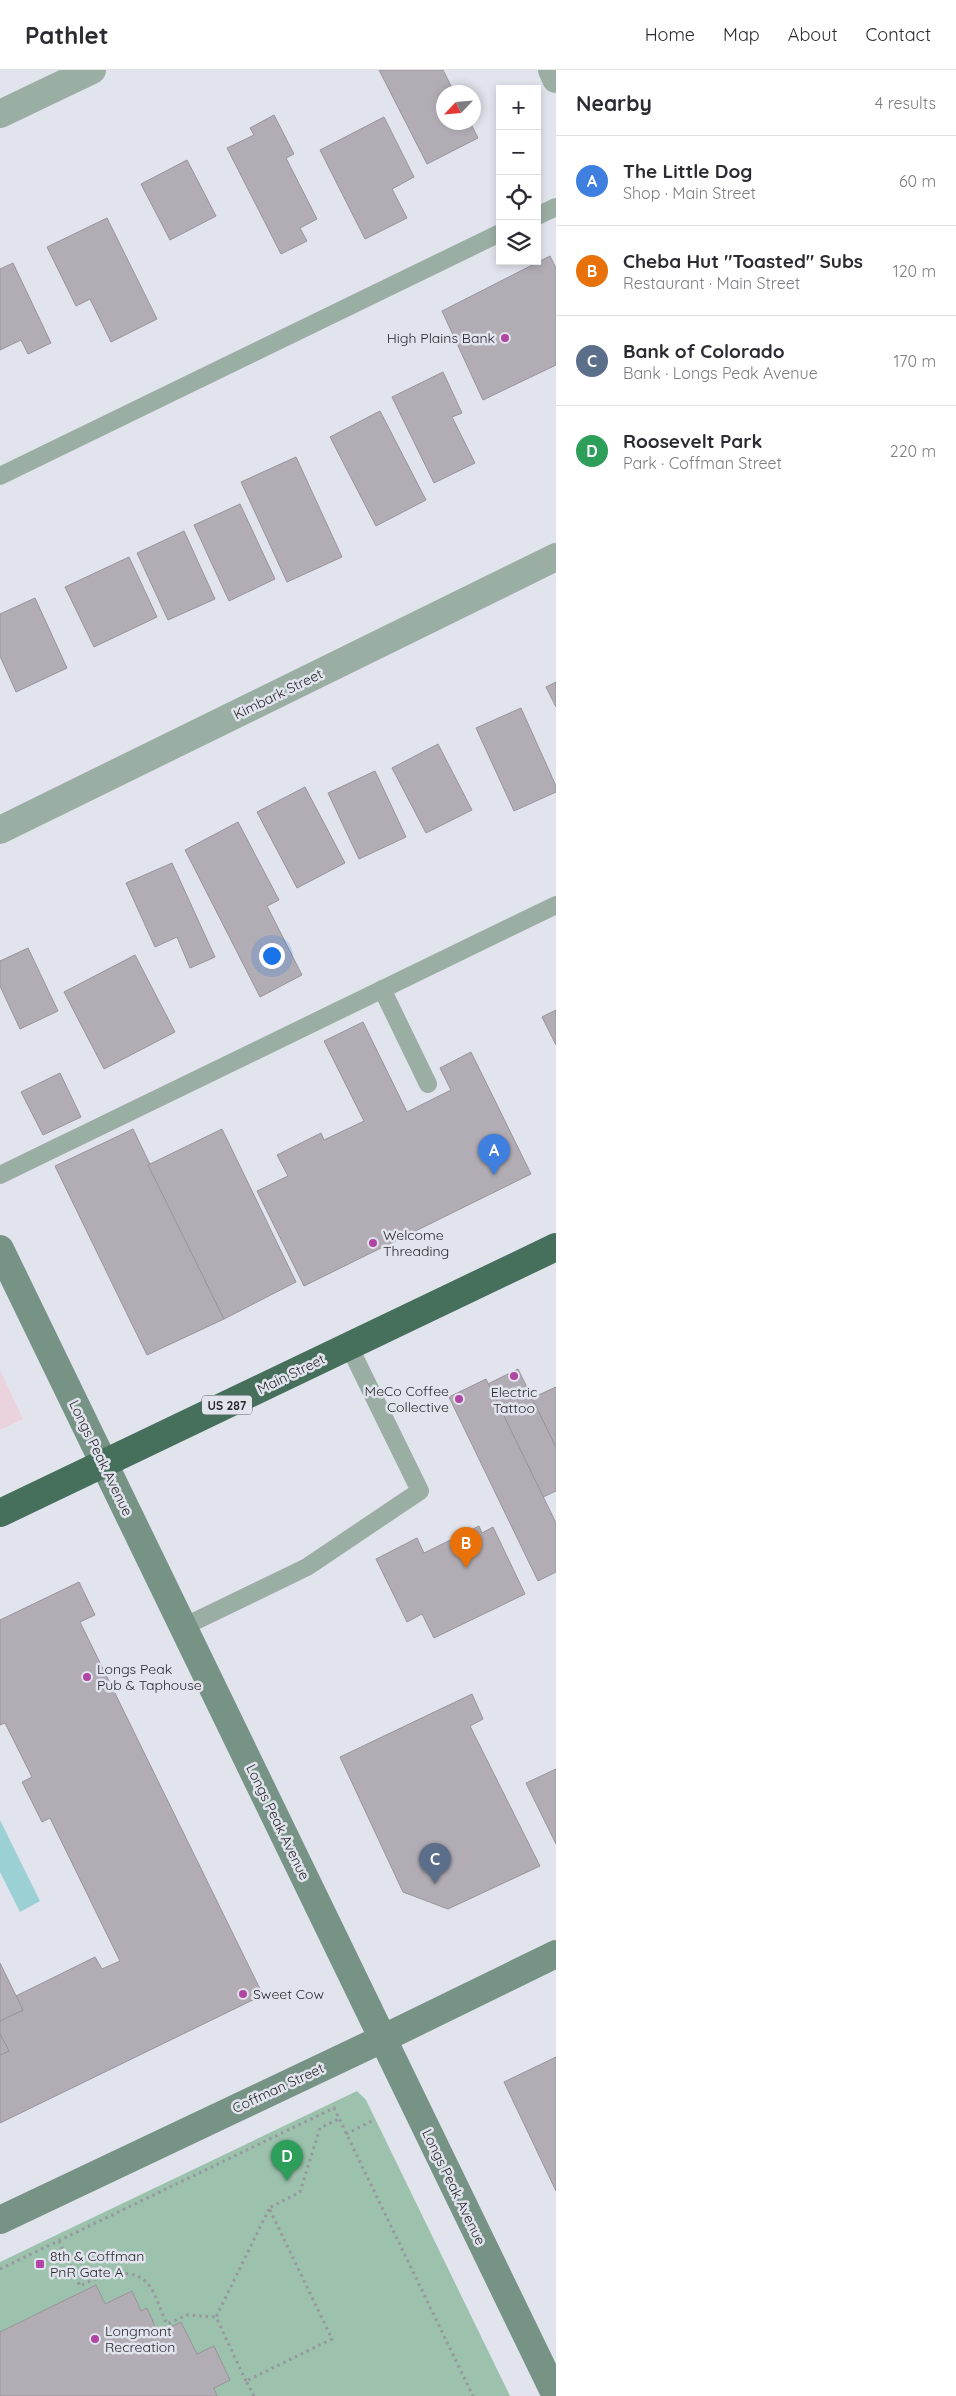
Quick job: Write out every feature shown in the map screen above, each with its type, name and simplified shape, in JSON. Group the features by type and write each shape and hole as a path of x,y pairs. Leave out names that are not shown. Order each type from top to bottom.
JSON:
{"highway":[{"name":"Main Street","path":"0,1514 556,1248"}],"street":[{"path":"0,114 92,70"},
{"path":"552,70 556,79"},
{"name":"Kimbark Street","path":"0,830 556,557"},
{"name":"Longs Peak Avenue","path":"0,1249 556,2396"},
{"name":"Coffman Street","path":"0,2220 382,2039 556,1954"}],"lane":[{"path":"541,214 556,207"},
{"path":"0,476 496,235"},
{"path":"0,1175 556,905"},
{"path":"382,990 428,1084"},
{"path":"184,1627 308,1567 420,1491 349,1346"}],"path":[{"path":"0,2269 334,2108 473,2396"},
{"path":"216,2317 269,2208 300,2192 320,2128 339,2119"},
{"path":"346,2134 372,2121"},
{"path":"246,2381 332,2338 269,2208"},
{"path":"59,2240 80,2286 105,2276 120,2273 131,2275 148,2283 167,2324 187,2315 216,2317"},
{"path":"216,2317 254,2396"}],"shaded area":[{"path":"0,1370 23,1419 0,1430"}],"green space":[{"path":"357,2091 366,2100 510,2396 0,2396 0,2262"}],"water":[{"path":"0,1820 40,1901 20,1912 0,1872"}],"building":[{"path":"379,70 443,70 450,85 436,85 436,130 474,130 478,138 427,164"},
{"path":"274,115 294,154 286,158 317,219 300,228 307,241 281,254 227,148 254,135 250,128"},
{"path":"384,117 414,177 392,189 407,218 365,239 320,150"},
{"path":"187,160 216,216 170,240 141,184"},
{"path":"107,218 157,319 111,342 90,299 76,306 47,247"},
{"name":"High Plains Bank","path":"550,256 556,268 556,365 483,400 442,311 532,265 541,265 541,261"},
{"path":"13,263 51,343 28,354 21,340 0,350 0,269"},
{"path":"443,372 462,413 452,417 475,463 434,483 392,397"},
{"path":"380,411 426,500 376,526 330,437"},
{"path":"296,457 342,557 287,582 241,482"},
{"path":"240,504 275,579 229,601 194,525"},
{"path":"184,531 215,599 168,620 137,553"},
{"path":"129,557 157,617 94,647 65,587"},
{"path":"35,598 67,668 16,692 0,656 0,614"},
{"path":"556,682 556,707 546,687"},
{"path":"521,708 556,786 556,792 514,811 476,728"},
{"path":"438,744 472,810 426,833 392,768"},
{"path":"375,771 406,837 359,859 328,793"},
{"path":"305,787 345,863 297,888 257,812"},
{"path":"238,822 279,900 267,906 302,975 260,997 185,850"},
{"path":"172,863 215,957 190,968 177,937 155,947 126,883"},
{"path":"28,948 58,1011 20,1029 0,986 0,961"},
{"path":"135,955 175,1032 104,1069 64,992"},
{"path":"556,1010 556,1045 542,1017"},
{"path":"363,1022 407,1112 451,1090 440,1068 471,1052 531,1174 304,1286 257,1191 288,1176 277,1155 321,1133 324,1140 364,1121 324,1041"},
{"path":"60,1073 81,1117 43,1135 21,1092"},
{"path":"133,1129 224,1319 147,1355 55,1166"},
{"path":"222,1129 296,1282 224,1319 148,1165"},
{"path":"518,1369 556,1447 556,1491 543,1497 488,1384"},
{"path":"486,1379 556,1523 556,1572 538,1581 449,1397"},
{"path":"556,1387 556,1447 532,1398"},
{"path":"479,1526 482,1533 493,1527 525,1594 434,1638 422,1614 407,1622 376,1559 417,1538 424,1553"},
{"path":"79,1582 95,1615 80,1622 263,1995 0,2123 0,2055 9,2051 0,2034 0,2021 23,2010 16,1996 95,1957 102,1969 120,1961 50,1818 42,1822 22,1782 32,1777 5,1723 0,1725 0,1620"},
{"path":"472,1694 483,1719 470,1726 540,1866 448,1909 403,1892 340,1757"},
{"path":"556,1769 556,1844 526,1783"},
{"path":"0,1963 23,2010 0,2021"},
{"path":"0,2034 9,2051 0,2055"},
{"path":"556,2057 556,2191 504,2082"},
{"name":"Longmont Recreation","path":"96,2285 105,2304 132,2291 141,2311 147,2308 158,2333 181,2322 197,2354 214,2346 230,2380 214,2388 217,2396 0,2396 0,2332"}],"place":[{"name":"High Plains Bank","path":"505,338"},
{"name":"The Little Dog","path":"494,1175"},
{"name":"Welcome Threading","path":"373,1243"},
{"name":"Electric Tattoo","path":"514,1376"},
{"name":"MeCo Coffee Collective","path":"459,1399"},
{"name":"Cheba Hut \"Toasted\" Subs","path":"466,1568"},
{"name":"Longs Peak Pub & Taphouse","path":"87,1677"},
{"name":"Bank of Colorado","path":"435,1884"},
{"name":"Sweet Cow","path":"243,1994"},
{"name":"Roosevelt Park","path":"287,2181"},
{"name":"8th & Coffman PnR Gate A","path":"40,2264"},
{"name":"Longmont Recreation","path":"95,2339"}]}
